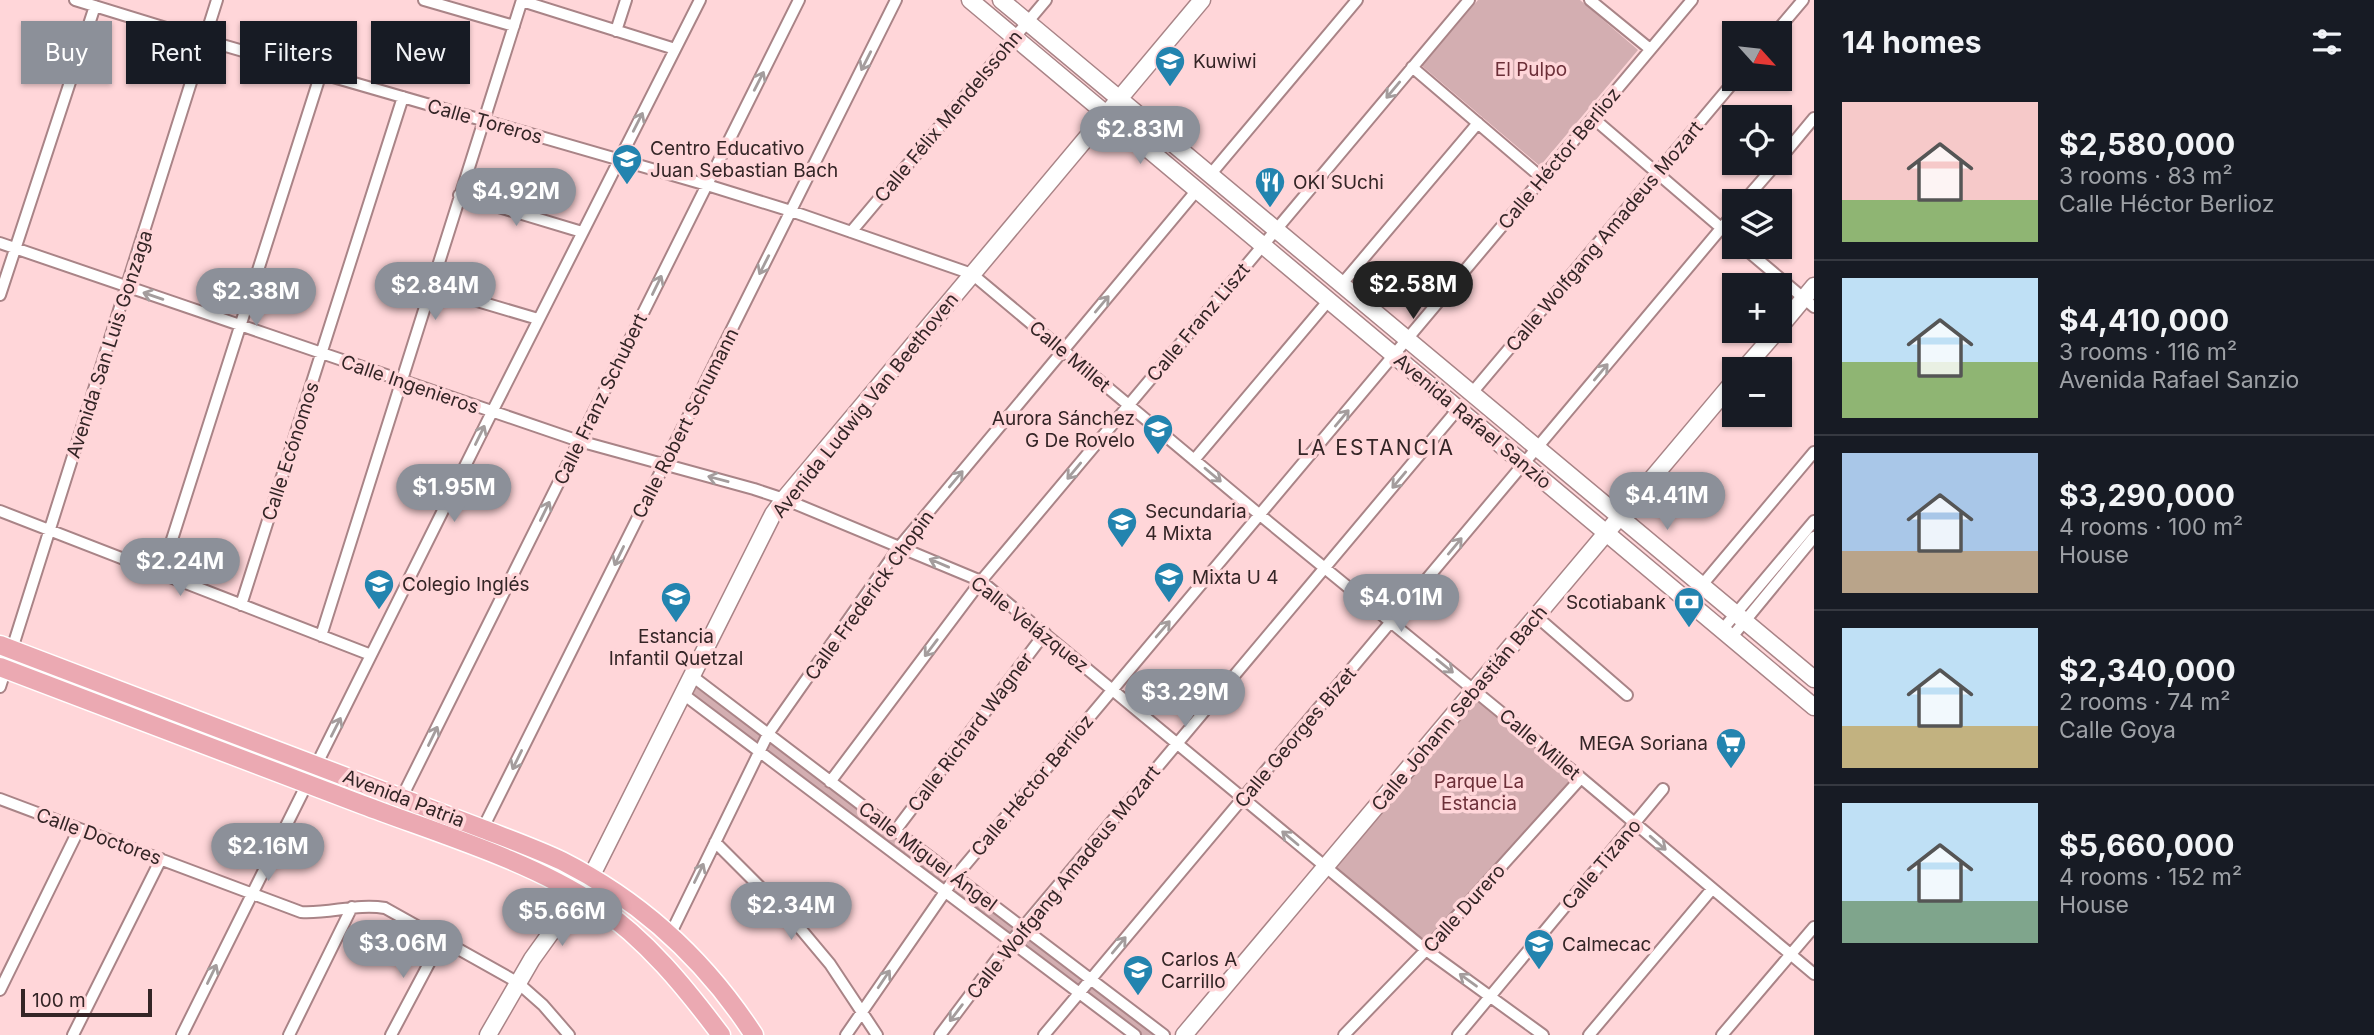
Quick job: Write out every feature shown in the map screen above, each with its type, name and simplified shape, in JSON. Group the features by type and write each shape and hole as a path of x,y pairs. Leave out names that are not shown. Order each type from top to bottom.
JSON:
{"main road":[{"name":"Avenida Patria","path":"6,647 483,828 562,861 650,917 670,935 696,959 754,1035"},
{"name":"Avenida Patria","path":"3,668 474,847 552,880 615,919 657,956 721,1035"}],"street":[{"name":"Calle Toreros","path":"75,0 144,21"},
{"name":"Avenida San Luis Gonzaga","path":"211,21 218,0"},
{"path":"616,31 626,0"},
{"path":"182,1035 699,0"},
{"name":"Calle Franz Schubert","path":"402,797 799,0"},
{"name":"Calle Robert Schumann","path":"474,847 896,0"},
{"name":"Avenida Rafael Sanzio","path":"970,0 1814,708"},
{"name":"Avenida Rafael Sanzio","path":"1001,0 1814,679"},
{"name":"Calle Félix Mendelssohn","path":"851,232 1046,0"},
{"name":"Avenida Ludwig Van Beethoven","path":"488,1035 516,982 591,877 773,514 1202,0"},
{"path":"1210,175 1357,0"},
{"path":"1451,0 1465,4"},
{"path":"1591,0 1650,49"},
{"name":"Calle Héctor Berlioz","path":"846,1035 956,876 1692,0"},
{"path":"1785,21 1802,0"},
{"path":"429,1 514,26"},
{"path":"321,636 522,1 675,49"},
{"name":"Calle Franz Liszt","path":"830,782 981,581 1465,4"},
{"path":"0,295 95,6"},
{"path":"1412,67 1542,178"},
{"name":"Avenida San Luis Gonzaga","path":"0,687 6,647 50,530 191,84"},
{"path":"161,574 317,84"},
{"name":"Calle Toreros","path":"357,84 791,211 972,274"},
{"name":"Calle Wolfgang Amadeus Mozart","path":"1472,394 1726,91"},
{"name":"Calle Ecónomos","path":"241,605 403,97"},
{"path":"1593,118 1722,228"},
{"path":"1792,144 1814,118"},
{"path":"1341,285 1478,123"},
{"path":"1754,189 1766,175"},
{"name":"Calle Frederick Chopin","path":"670,935 768,734 900,546 1197,190"},
{"path":"460,195 582,232"},
{"name":"Calle Georges Bizet","path":"1044,1035 1722,228"},
{"name":"Calle Ingenieros","path":"0,243 579,441 784,499"},
{"path":"1759,259 1811,297 1792,315"},
{"name":"Calle Millet","path":"972,274 1814,974"},
{"path":"430,287 538,319"},
{"path":"1194,460 1328,300"},
{"path":"1754,357 1766,343"},
{"name":"Calle Johann Sebastián Bach","path":"1184,1035 1722,395"},
{"name":"Calle Wolfgang Amadeus Mozart","path":"940,1035 1011,941 1458,409"},
{"path":"1702,585 1814,452"},
{"name":"Calle Velázquez","path":"784,499 981,581 1426,950 1543,1035"},
{"path":"0,512 371,655"},
{"path":"1726,634 1777,573 1814,521"},
{"path":"1777,573 1814,537"},
{"path":"1536,616 1627,695"},
{"name":"Calle Richard Wagner","path":"895,831 1045,633"},
{"name":"Calle Miguel Ángel","path":"692,676 1164,1035"},
{"name":"Calle Miguel Ángel","path":"683,694 1135,1035"},
{"name":"Calle Durero","path":"1343,1035 1426,950 1581,778"},
{"name":"Calle Tizano","path":"1458,1035 1662,789"},
{"name":"Calle Doctores","path":"0,799 300,912 315,913 352,907 385,908 516,982 542,1005 569,1035"},
{"path":"0,990 79,829"},
{"path":"715,842 794,921 830,964 877,1035"},
{"path":"73,1035 161,859"},
{"path":"1589,1035 1712,889"},
{"path":"289,1035 352,907"},
{"path":"1722,1035 1814,927"},
{"path":"391,1035 442,939"}],"green space":[{"name":"El Pulpo","path":"1478,0 1580,0 1638,50 1540,166 1422,66"},
{"path":"694,686 761,736 756,744 690,695"},
{"name":"Parque La Estancia","path":"1476,699 1572,780 1426,942 1336,868"},
{"path":"770,742 949,876 944,885 767,749"},
{"path":"958,884 1014,929 1010,934 953,890"},
{"path":"1024,935 1086,981 1080,989 1018,943"},
{"path":"1092,987 1156,1035 1142,1035 1087,995"}],"place":[{"name":"Kuwiwi","path":"1170,88"},
{"name":"Centro Educativo Juan Sebastian Bach","path":"627,186"},
{"name":"OKI SUchi","path":"1270,209"},
{"name":"Aurora Sánchez G De Rovelo","path":"1158,456"},
{"name":"Secundaria 4 Mixta","path":"1122,549"},
{"name":"Mixta U 4","path":"1169,604"},
{"name":"Colegio Inglés","path":"379,611"},
{"name":"Estancia Infantil Quetzal","path":"676,624"},
{"name":"Scotiabank","path":"1689,629"},
{"name":"MEGA Soriana","path":"1731,770"},
{"name":"Calmecac","path":"1539,971"},
{"name":"Carlos A Carrillo","path":"1138,997"}],"district":[{"name":"LA ESTANCIA","path":"1376,448"}]}
